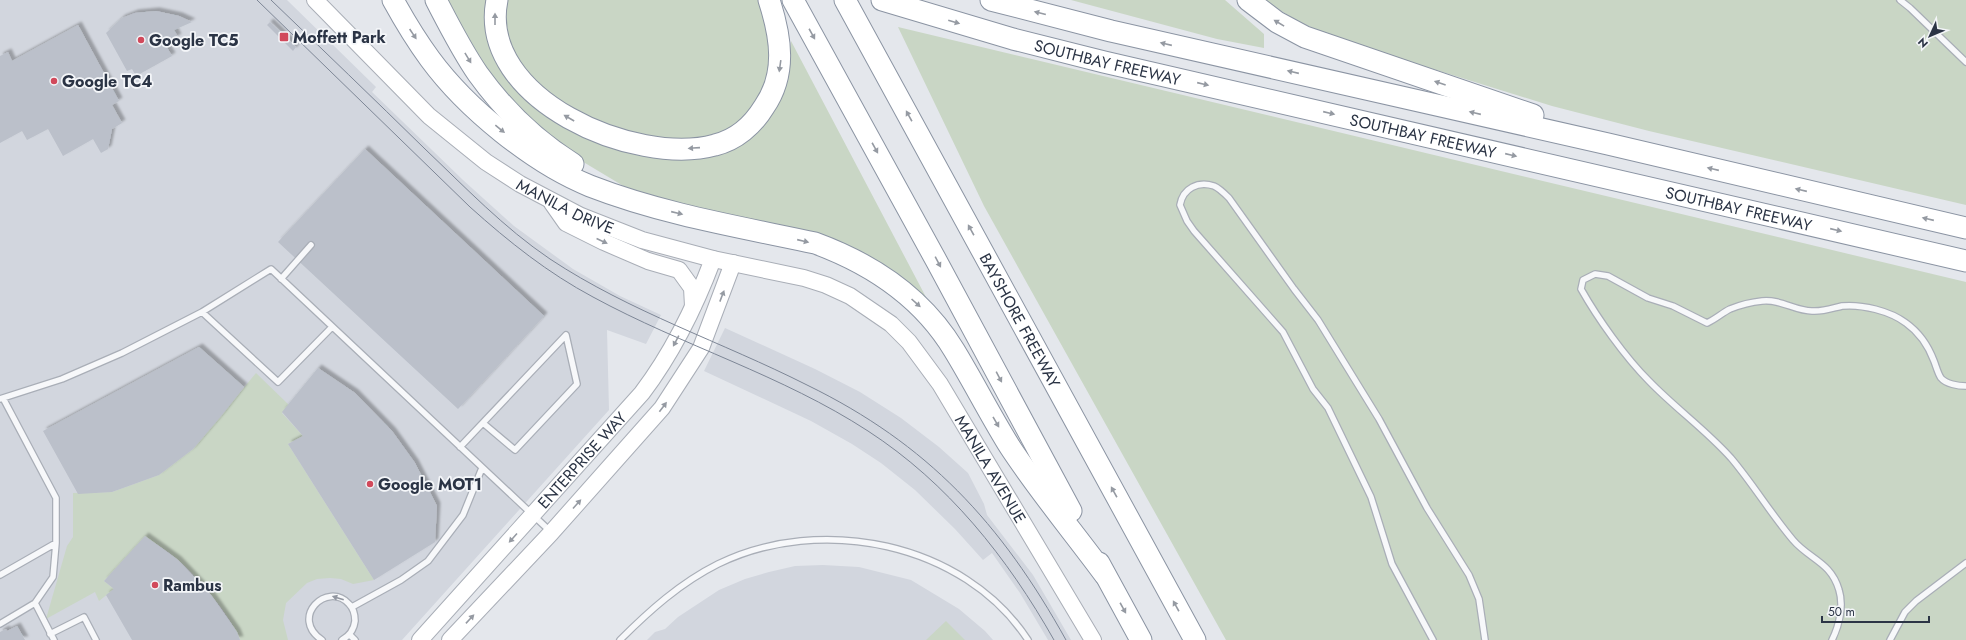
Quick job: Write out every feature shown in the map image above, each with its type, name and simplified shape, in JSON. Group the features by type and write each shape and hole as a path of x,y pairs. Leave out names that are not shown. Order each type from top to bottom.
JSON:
{"highway":[{"path":"393,0 430,60 454,88 479,112 529,152 554,168 588,185 639,203 815,243 862,263 900,289 920,306 953,348 1010,447 1106,576"},
{"path":"436,0 477,73 515,118 538,139 565,159 639,203"},
{"path":"497,0 496,29 502,52 517,76 538,96 566,116 597,132 630,142 662,148 692,148 715,145 733,138 747,128 770,98 777,82 781,61 779,38 769,0"},
{"path":"793,0 938,262 1141,640"},
{"name":"SOUTHBAY FREEWAY","path":"882,0 1012,39 1104,62 1966,261"},
{"name":"SOUTHBAY FREEWAY","path":"991,0 1111,31 1608,144 1966,228"},
{"path":"1248,0 1277,22 1305,37 1574,129 1608,144"},
{"name":"BAYSHORE FREEWAY","path":"849,4 1195,640"}],"street":[{"name":"MANILA DRIVE","path":"315,0 429,116 486,162 551,202 612,230 642,240 713,259 804,278 826,285 850,296 873,310"},
{"path":"551,202 566,223 604,242 648,261 679,270 692,288 693,306"},
{"name":"ENTERPRISE WAY","path":"420,640 642,393 667,357 702,289 713,259"},
{"name":"ENTERPRISE WAY","path":"450,640 551,533 646,427 676,389 706,339 733,263"},
{"name":"MANILA AVENUE","path":"873,310 891,324 909,342 940,384 1093,640"}],"lane":[{"path":"1900,0 1966,62"},
{"path":"1434,640 1392,564 1371,498 1328,408 1313,389 1283,332 1194,231 1187,221 1180,205 1184,193 1189,188 1197,185 1216,186 1229,198 1318,320 1379,419 1427,508 1469,575 1479,599 1485,640"},
{"path":"281,279 311,245"},
{"path":"0,624 35,603 53,577 56,543 56,498 1,399 62,379 122,352 202,312 271,270 551,533"},
{"path":"1832,640 1838,628 1840,610 1840,591 1834,578 1823,563 1793,540 1730,457 1649,381 1630,360 1588,301 1581,289 1583,280 1595,274 1608,276 1648,298 1674,306 1707,323 1730,310 1763,300 1781,302 1802,310 1814,312 1844,306 1865,307 1885,312 1905,321 1925,341 1932,354 1940,377 1947,382 1966,386"},
{"path":"202,312 278,382 332,327"},
{"path":"460,447 566,335 577,384 515,450 483,423"},
{"path":"352,607 401,580 428,560 463,515 482,468"},
{"path":"620,640 668,596 718,564 746,553 775,545 805,541 832,540 862,542 896,548 928,559 957,574 984,592 1005,612 1028,640"},
{"path":"0,575 56,543"},
{"path":"1890,640 1905,612 1916,601 1966,563"},
{"path":"322,640 311,630 309,622 312,607 325,597 333,596 341,598 352,607 355,621 350,634 342,640"},
{"path":"35,603 54,640"},
{"path":"50,634 84,617 96,640"},
{"path":"350,634 355,640"}],"shaded area":[{"path":"0,0 287,0 376,87 372,92 463,180 514,226 573,269 620,296 661,315 646,344 607,330 609,410 402,640 0,640"},
{"path":"725,328 815,369 860,392 901,418 939,447 968,473 984,504 987,515 1033,575 1071,640 1048,640 1020,593 992,553 983,560 955,529 915,490 881,463 852,444 811,421 704,371"},
{"path":"823,565 859,567 911,580 959,609 985,631 993,640 647,640 655,632 665,629 678,617 719,590 745,579 769,572 795,566"}],"green space":[{"path":"442,0 491,0 496,52 594,141 628,152 660,157 716,154 789,62 791,41 937,318 886,271 671,202 635,193 565,151 498,90"},
{"path":"504,0 762,0 775,59 764,95 729,133 690,142 599,127 543,93 509,51"},
{"path":"1071,0 1225,0 1264,34 1264,48 1217,39"},
{"path":"1266,0 1966,0 1966,205 1649,131 1552,106 1340,40 1292,18"},
{"path":"898,27 1966,282 1966,640 1226,640 984,206"},
{"path":"256,373 289,405 282,413 303,436 288,444 374,580 353,584 341,579 330,578 317,579 307,583 286,603 283,620 288,640 240,640 230,620 195,576 174,557 145,537 104,581 114,589 99,601 95,592 46,619 67,546 73,537 73,493 112,492 159,475 193,449"},
{"path":"946,621 965,640 926,640"}],"building":[{"name":"Google TC5","path":"156,11 179,16 192,22 174,30 178,37 165,44 172,56 136,76 132,69 127,71 106,33 122,18 135,13"},
{"path":"270,22 296,47 293,51 267,25"},
{"name":"Google TC4","path":"78,25 119,101 112,105 122,123 112,129 108,149 101,153 93,139 63,156 48,129 27,140 22,131 0,143 0,56 8,52 12,61"},
{"path":"365,149 544,316 458,409 278,242"},
{"path":"199,347 244,387 222,415 193,449 159,475 112,492 78,494 43,431"},
{"name":"Google MOT1","path":"318,368 355,393 392,431 415,463 437,506 435,542 374,580 288,444 303,436 282,412"},
{"name":"Rambus","path":"145,536 178,560 211,595 237,632 240,640 132,640 106,595 114,589 104,581"},
{"path":"17,626 25,640 0,640 0,632 6,629 7,631"}],"tram line":[{"path":"257,0 470,207 514,245 560,278 627,315 801,393 868,431 897,452 950,498 996,551 1036,609 1054,640"},
{"path":"271,0 485,207 533,247 550,259 581,278 644,311 775,369 850,408 889,433 925,461 958,491 987,523 1015,559 1041,598 1066,640"}],"place":[{"name":"Moffett Park","path":"284,37"},
{"name":"Google TC5","path":"141,40"},
{"name":"Google TC4","path":"54,81"},
{"name":"Google MOT1","path":"370,484"},
{"name":"Rambus","path":"155,585"}]}
